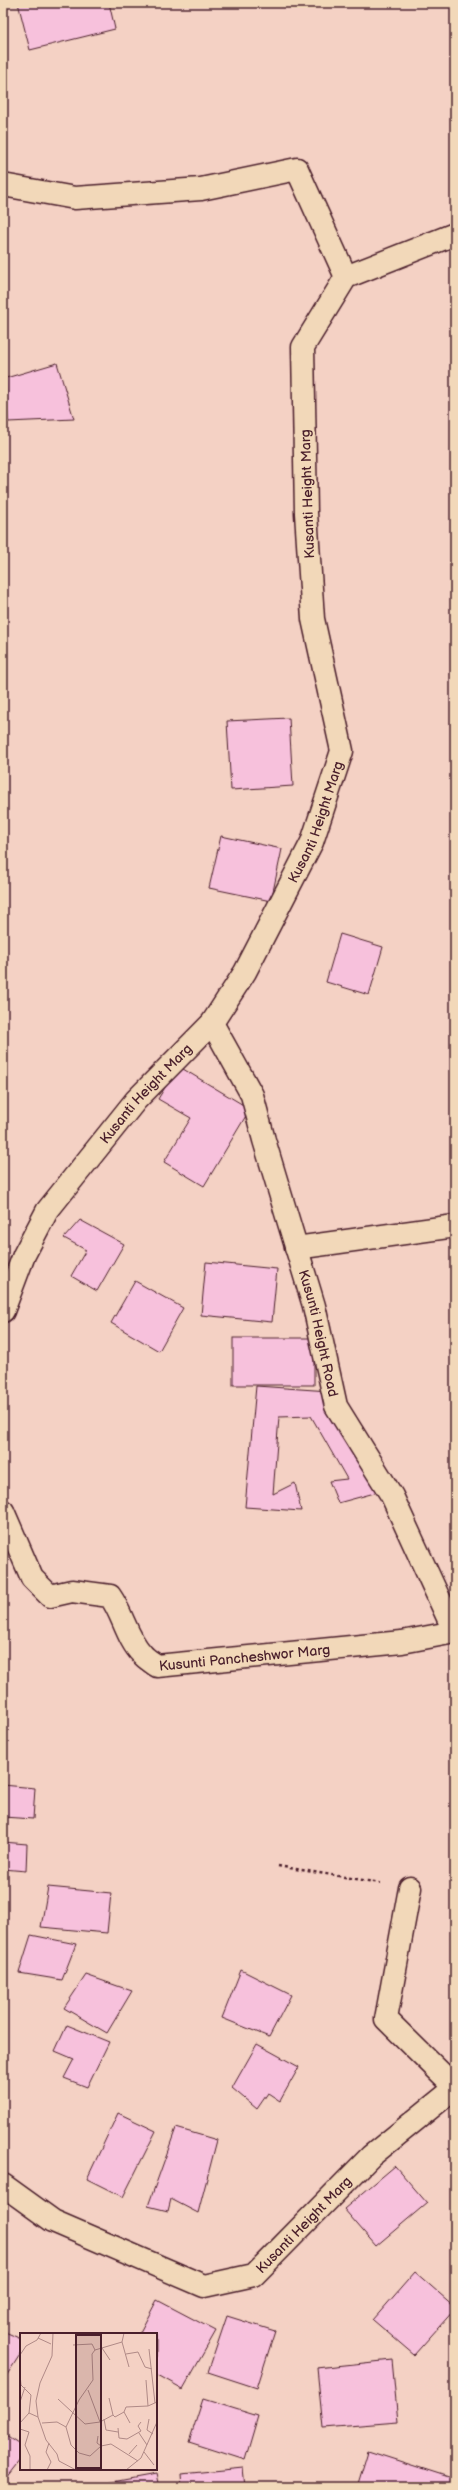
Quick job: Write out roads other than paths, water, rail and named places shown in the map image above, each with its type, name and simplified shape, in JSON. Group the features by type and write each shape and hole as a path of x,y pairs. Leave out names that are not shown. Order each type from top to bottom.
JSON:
{"street":[{"path":"3,185 75,198 201,188 297,169 346,277 455,234"},
{"name":"Kusanti Height Marg","path":"3,1311 24,1255 47,1211 136,1100 212,1023 245,972 312,842 342,751 314,618 306,513 303,347 346,277"},
{"name":"Kusunti Height Road","path":"212,1023 252,1095 314,1306 336,1406 392,1496 455,1632"},
{"path":"296,1248 455,1226"},
{"name":"Kusunti Pancheshwor Marg","path":"3,1511 32,1578 50,1596 72,1591 110,1596 119,1608 131,1637 141,1654 157,1666 402,1642 455,1632"},
{"path":"410,1888 386,2019 455,2088"},
{"name":"Kusanti Height Marg","path":"3,2185 54,2221 204,2286 254,2275 371,2156 455,2088"}]}
